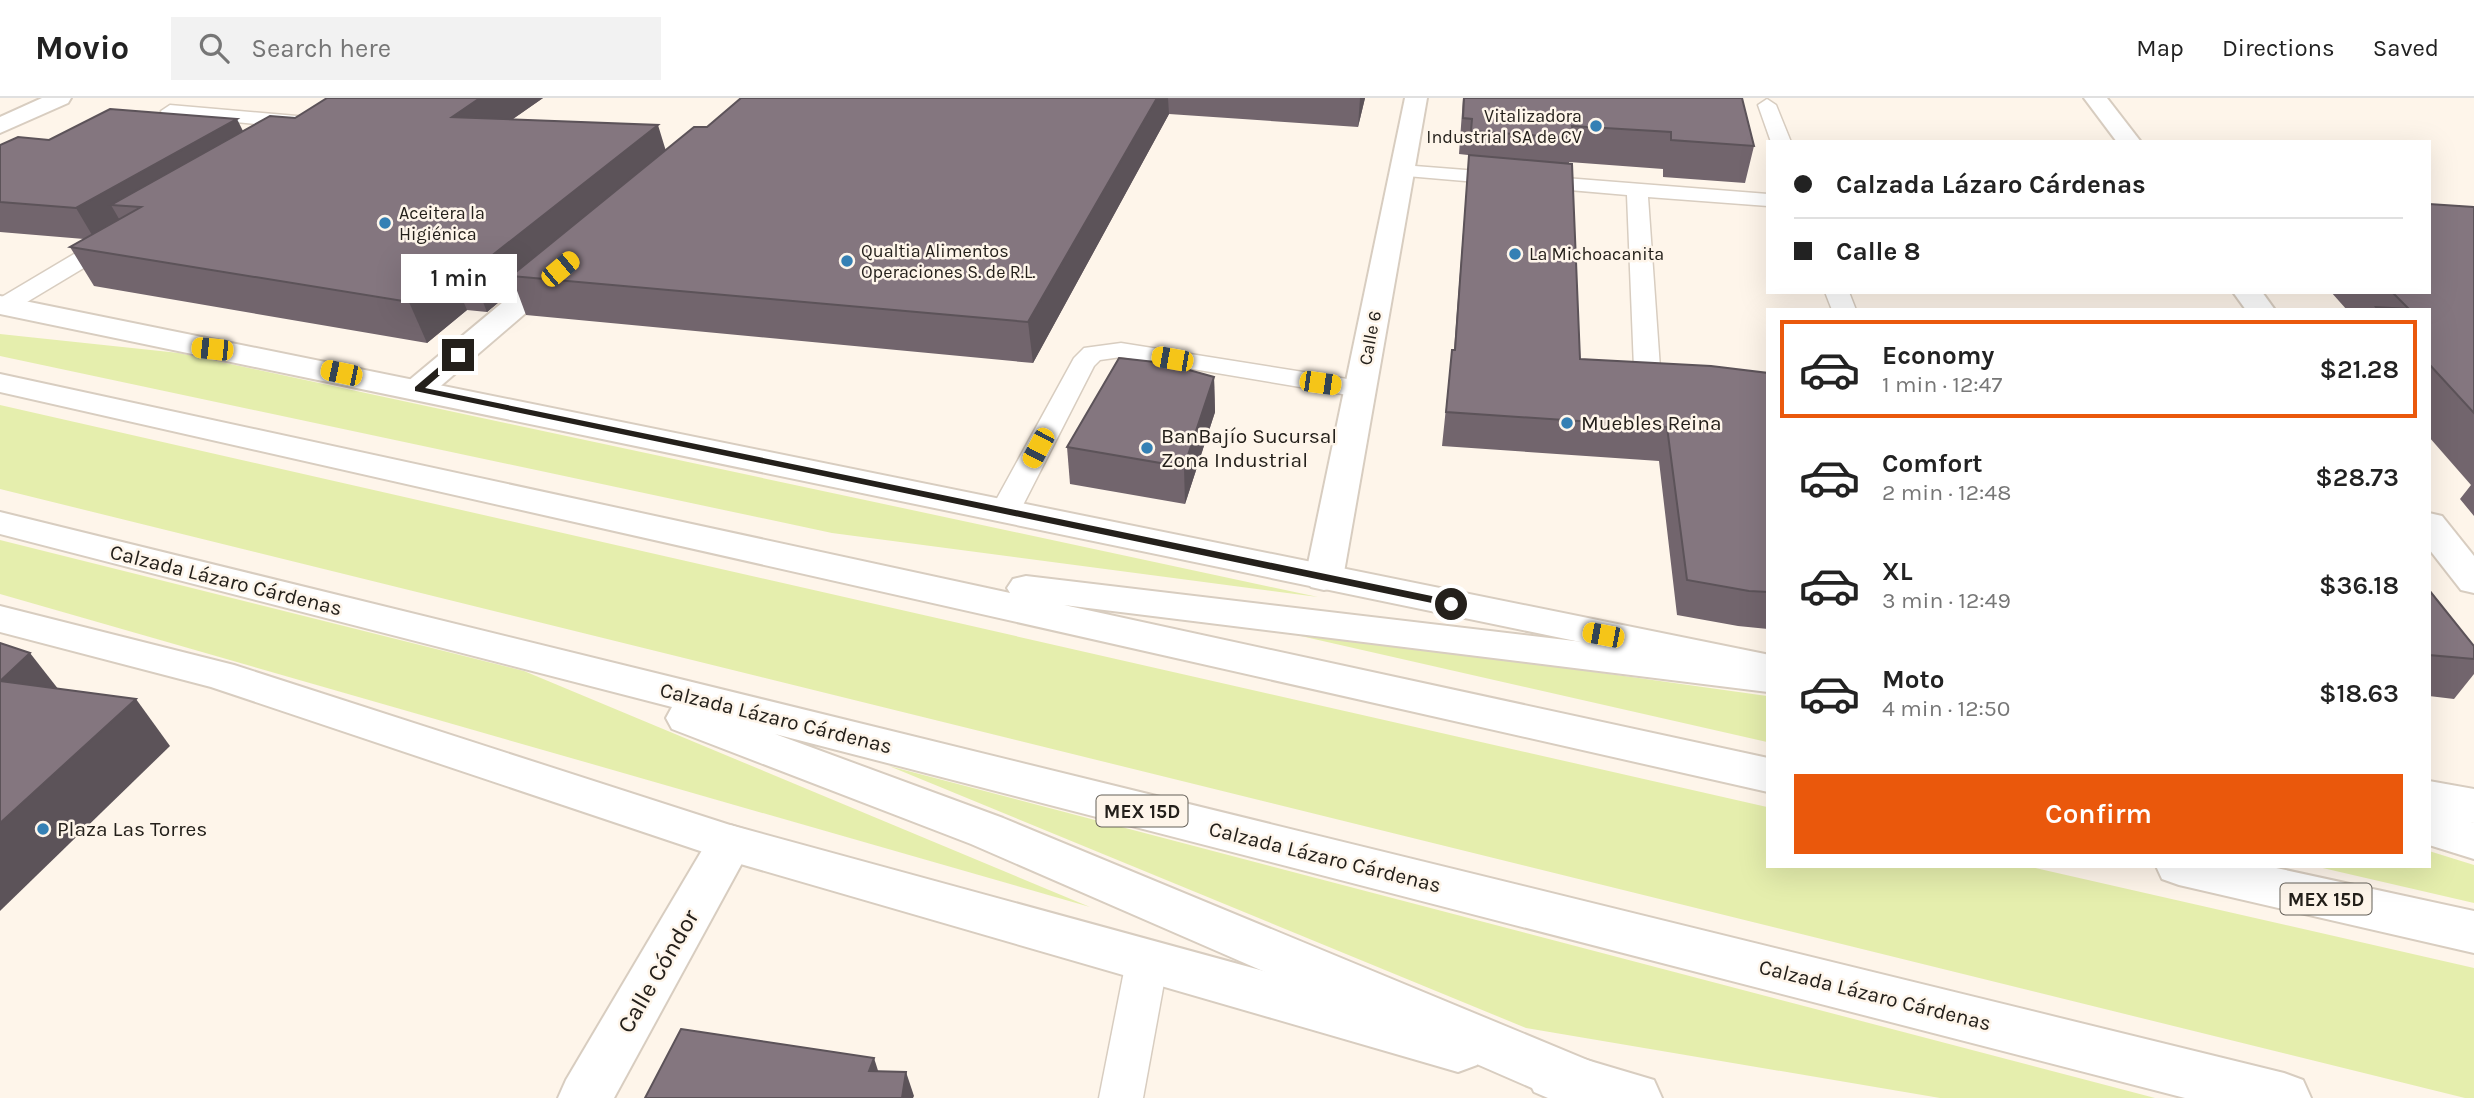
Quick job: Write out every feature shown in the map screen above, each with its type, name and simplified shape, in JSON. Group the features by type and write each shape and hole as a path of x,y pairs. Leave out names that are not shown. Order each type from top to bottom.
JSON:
{"main road":[{"path":"0,126 60,98"},
{"name":"Calle 6","path":"1324,578 1416,98"},
{"path":"2095,98 2127,140"},
{"path":"418,389 585,248"},
{"path":"2249,294 2259,308"},
{"path":"1,312 238,352 1766,669"},
{"path":"0,383 1766,775"},
{"name":"Calzada Lázaro Cárdenas","path":"0,523 2284,1098"},
{"path":"2431,527 2474,581"},
{"path":"817,564 1441,636 1766,678"},
{"path":"0,619 220,675 730,843 1635,1098"},
{"path":"511,652 987,831 1578,1082"},
{"path":"2431,798 2474,806"},
{"path":"2431,828 2474,841"},
{"name":"Calle Cóndor","path":"585,1098 730,843"},
{"name":"MEX 15D","path":"2188,868 2474,932"}],"lane":[{"path":"1767,105 1780,140"},
{"path":"170,111 310,123 309,127 290,139"},
{"path":"1402,171 1766,200"},
{"path":"1637,189 1647,368 1658,379 1704,383"},
{"path":"1,312 136,227"},
{"path":"1005,511 1083,363 1093,353 1121,350 1360,389"},
{"path":"1121,1098 1147,961"}],"green space":[{"path":"0,334 179,353 1318,597 832,533 0,356"},
{"path":"0,405 1766,807 1766,868 2036,868 2474,968 2474,1098 2465,1098 0,489"},
{"path":"0,540 524,671 1090,907 0,594"},
{"path":"1239,622 1766,696 1766,742"},
{"path":"889,766 2155,1098 1940,1098 1526,1028"},
{"path":"2431,852 2474,865 2474,903 2323,868 2431,868"}],"building":[{"name":"Aceitera la Higiénica","path":"327,98 480,98 452,117 658,125 471,272 450,270 409,302 70,247 141,207 111,205 270,116 295,118"},
{"name":"Qualtia Alimentos Operaciones S. de R.L.","path":"741,98 1157,98 1028,322 511,276 694,127 707,127"},
{"path":"1464,98 1742,98 1754,146 1671,140 1671,132 1572,126 1573,138 1471,131 1472,119 1463,118"},
{"path":"110,109 237,119 76,208 0,202 0,145 18,137 49,140"},
{"path":"1469,155 1572,164 1580,359 1711,366 1766,373 1766,592 1687,580 1667,427 1446,412 1452,350 1455,350"},
{"path":"2431,204 2474,207 2474,413 2431,366 2431,308 2408,308 2394,294 2431,294"},
{"path":"1119,358 1164,363 1214,377 1184,467 1067,447"},
{"path":"2431,592 2474,646 2474,659 2431,655"},
{"path":"0,643 30,653 0,681"},
{"path":"0,681 136,699 0,823"},
{"path":"681,1029 874,1058 869,1071 906,1072 902,1098 645,1098"}],"place":[{"name":"Vitalizadora Industrial SA de CV","path":"1596,126"},
{"name":"Aceitera la Higiénica","path":"385,223"},
{"name":"La Michoacanita","path":"1515,254"},
{"name":"Qualtia Alimentos Operaciones S. de R.L.","path":"847,261"},
{"name":"Muebles Reina","path":"1567,423"},
{"name":"BanBajío Sucursal Zona Industrial","path":"1147,448"},
{"name":"Plaza Las Torres","path":"43,829"}],"route":[{"path":"458,355 418,389 1451,604"}]}
